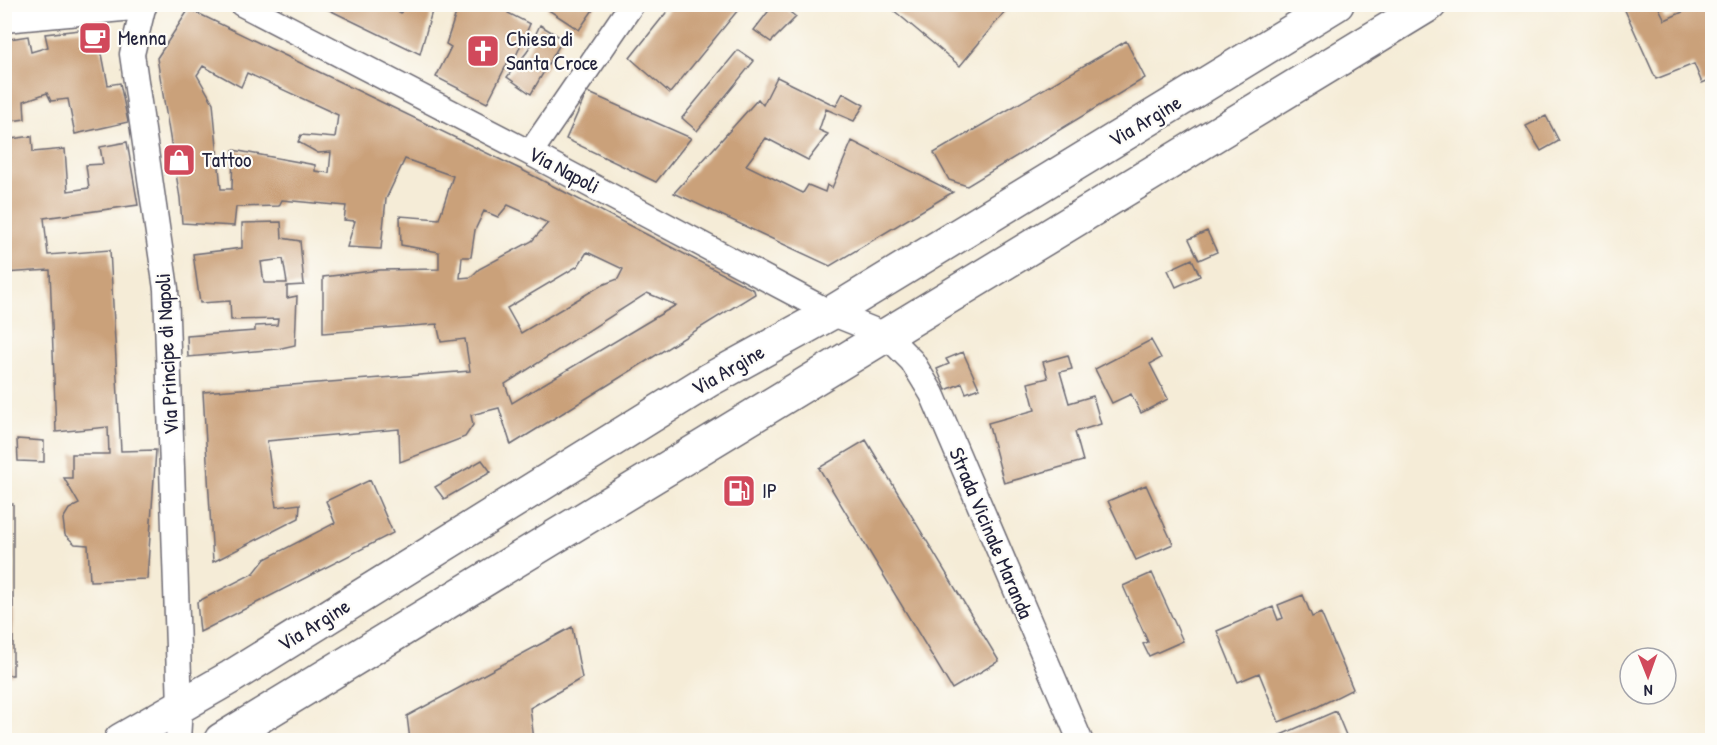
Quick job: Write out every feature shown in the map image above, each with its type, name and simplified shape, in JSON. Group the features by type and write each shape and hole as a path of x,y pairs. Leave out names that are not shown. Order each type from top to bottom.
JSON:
{"street":[{"name":"Via Napoli","path":"242,4 530,153 831,313 886,335"},
{"path":"530,153 632,4"},
{"name":"Via Argine","path":"121,741 709,380 831,313 1337,4"},
{"path":"221,741 1430,4"},
{"path":"4,20 144,6"},
{"name":"Via Principe di Napoli","path":"144,6 132,54 166,289 180,706 178,741"},
{"name":"Strada Vicinale Maranda","path":"886,335 912,361 928,386 1080,741"}],"building":[{"path":"317,4 383,4 401,13 403,4 434,4 420,54"},
{"name":"Chiesa di Santa Croce","path":"459,4 512,4 508,13 530,24 515,58 511,56 487,103 436,77 451,47 446,44"},
{"path":"550,4 597,4 579,30 547,9"},
{"path":"673,4 743,4 670,93 630,58"},
{"path":"774,4 780,4 796,17 771,42 754,30"},
{"path":"896,4 1011,4 960,66 892,9"},
{"path":"1631,4 1657,4 1665,20 1700,4 1712,4 1712,79 1702,83 1694,64 1656,79 1624,8"},
{"path":"189,9 522,170 754,290 755,294 511,445 499,408 471,415 473,425 465,437 400,462 399,429 267,441 276,507 300,504 299,518 213,562 203,392 470,371 465,339 441,342 437,324 323,333 323,277 380,270 439,269 439,252 401,245 400,216 439,219 453,176 405,159 386,199 381,249 347,247 355,221 344,220 346,206 282,200 279,206 236,207 234,226 182,223 157,58","holes":["203,66 241,87 247,73 338,115 335,138 301,135 298,142 318,153 331,152 329,173 315,171 315,165 233,150 232,189 221,189 213,103 197,75","508,205 548,223 532,241 479,269 471,277 460,278 462,257 471,257 475,230 484,211 498,217","587,252 623,269 618,279 602,285 521,333 507,308 578,266","647,293 676,305 512,403 505,384"]},
{"path":"540,25 563,39 531,94 507,77 527,52"},
{"path":"97,28 108,85 120,83 128,122 75,134 68,99 51,101 47,93 24,101 25,119 4,122 4,40 28,36 31,52 48,47 45,34"},
{"path":"1126,41 1145,78 967,186 949,180 934,153"},
{"path":"738,50 754,61 697,131 682,118"},
{"path":"777,77 836,106 843,93 864,105 854,121 826,109 819,130 828,134 808,160 766,138 746,165 803,193 808,185 825,192 827,185 832,188 852,141 953,192 830,266 674,193 758,99 763,105"},
{"path":"587,92 691,138 656,182 566,139"},
{"path":"1546,116 1559,141 1541,151 1526,126"},
{"path":"32,136 33,152 65,149 68,191 89,188 86,165 103,164 100,147 127,142 138,205 44,218 48,255 110,250 121,451 156,450 147,579 90,581 88,545 75,544 65,535 63,519 69,509 79,504 64,478 72,478 72,454 109,454 108,427 56,432 50,270 4,273 4,140"},
{"path":"281,222 282,238 300,241 304,285 287,286 287,298 297,296 295,345 277,349 188,357 187,336 255,331 255,326 277,325 278,319 231,320 230,301 200,303 193,254 242,248 242,223","holes":["283,259 287,283 264,283 261,262"]},
{"path":"1207,231 1217,252 1199,260 1189,239"},
{"path":"1192,259 1200,276 1176,287 1168,270"},
{"path":"1151,340 1161,358 1150,364 1168,399 1141,413 1131,394 1112,403 1095,369"},
{"path":"963,352 979,388 966,393 962,383 946,390 937,369 949,364 946,359"},
{"path":"1068,355 1072,369 1060,372 1069,403 1093,396 1101,424 1075,432 1083,461 1004,483 988,423 1035,410 1028,383 1048,378 1043,362"},
{"path":"17,439 44,441 44,462 18,461"},
{"path":"866,440 999,661 952,689 819,468"},
{"path":"482,460 491,472 444,499 435,487"},
{"path":"370,480 393,533 200,632 197,602 254,573 265,559 335,523 326,501"},
{"path":"1146,485 1173,544 1136,560 1108,501"},
{"path":"5,504 13,504 13,675 5,675"},
{"path":"1152,573 1183,641 1149,656 1143,644 1148,642 1123,586"},
{"path":"1303,595 1312,617 1321,613 1353,689 1279,722 1259,673 1238,682 1217,631 1273,607 1278,620 1283,618 1278,605"},
{"path":"572,627 582,678 530,708 534,740 410,740 407,716"},
{"path":"1336,711 1348,740 1269,740"}],"place":[{"name":"Menna","path":"95,38"},
{"name":"Chiesa di Santa Croce","path":"483,51"},
{"name":"Tattoo","path":"179,160"},
{"name":"IP","path":"739,491"}]}
